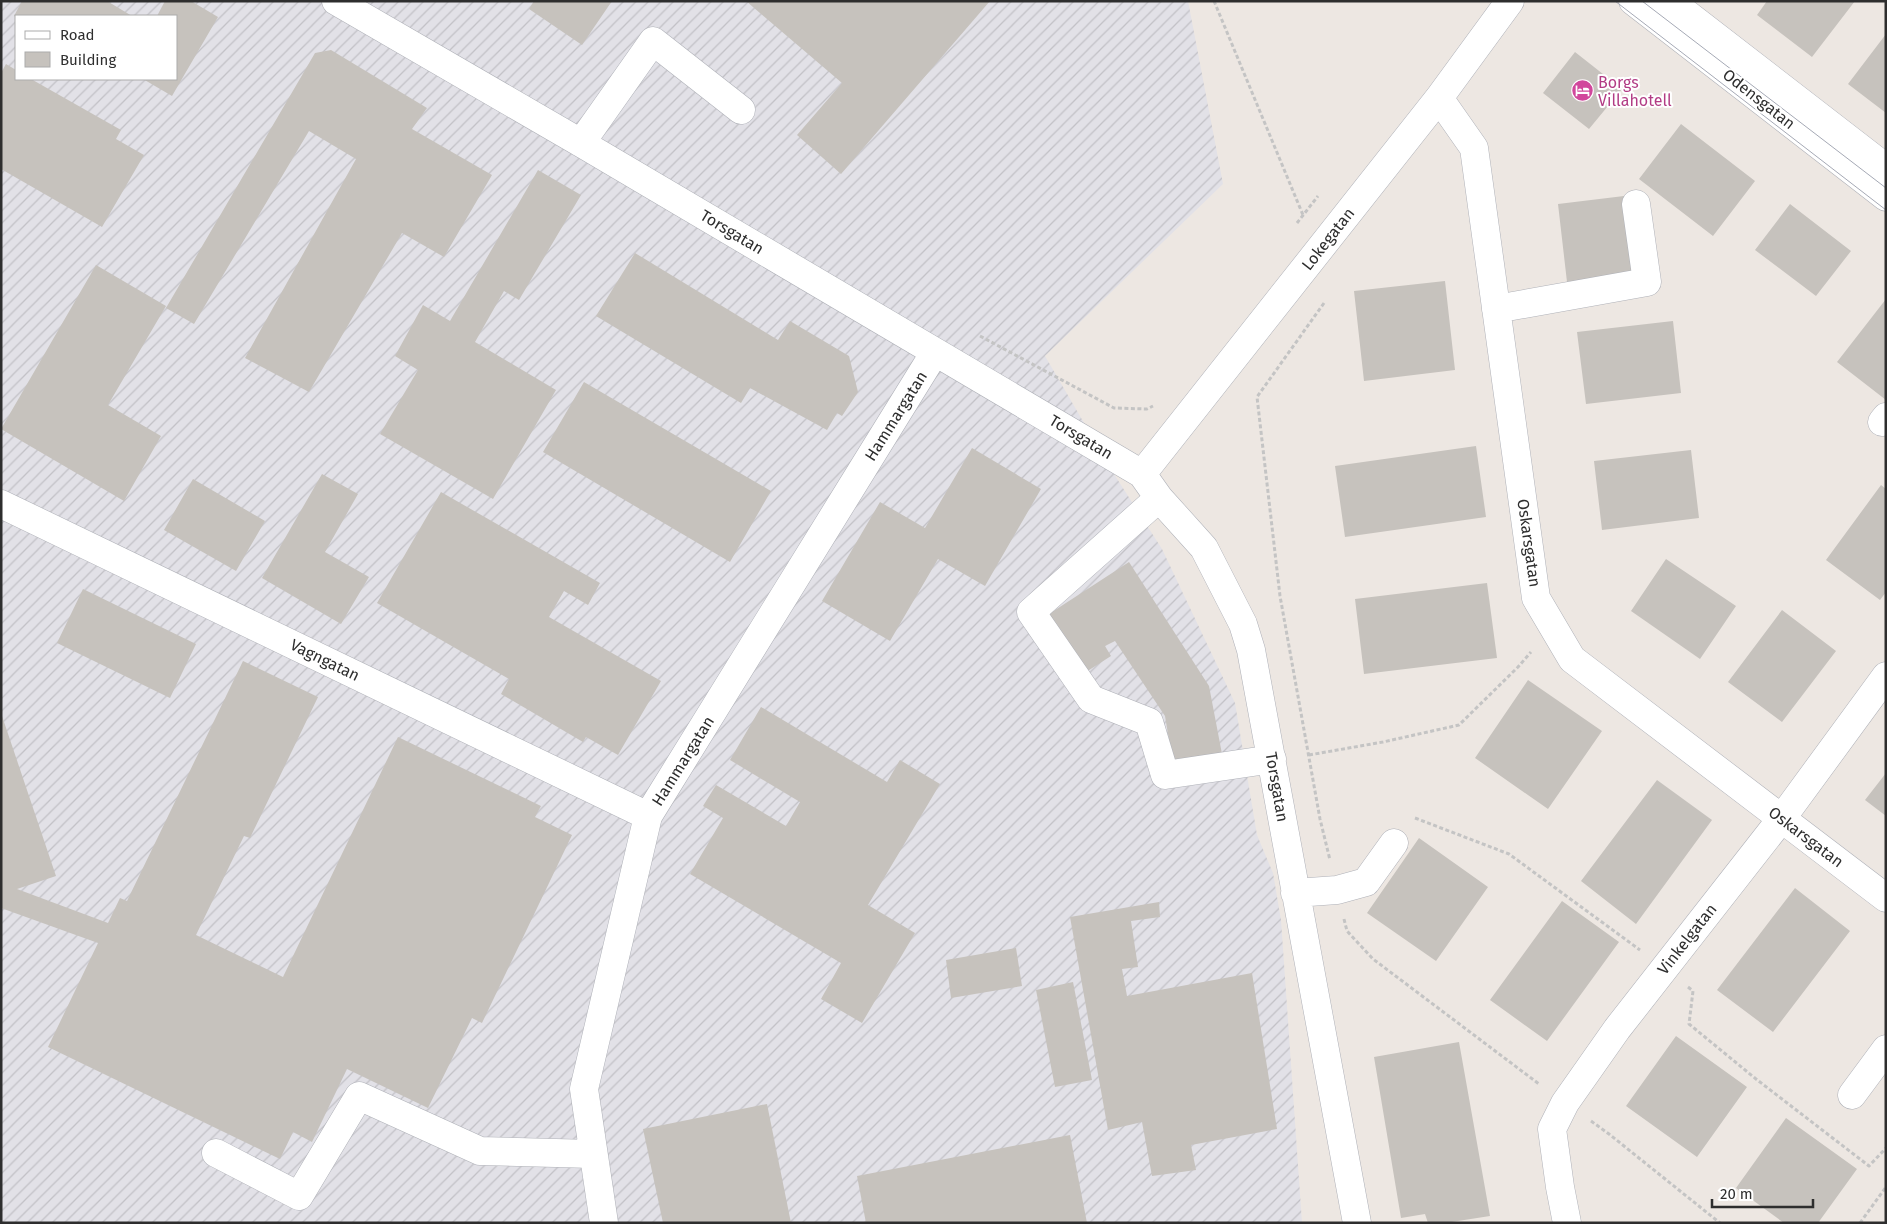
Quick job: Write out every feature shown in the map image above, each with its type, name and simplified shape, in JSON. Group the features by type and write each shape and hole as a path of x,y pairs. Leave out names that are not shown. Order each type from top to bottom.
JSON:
{"street":[{"name":"Torsgatan","path":"336,1 581,143 1142,474 1159,498 1204,548 1243,624 1251,650 1357,1223"},
{"name":"Lokegatan","path":"1142,474 1439,98 1510,1"},
{"name":"Odensgatan","path":"1633,1 1886,197"},
{"path":"1670,1 1886,168"},
{"path":"581,143 652,40 741,110"},
{"name":"Oskarsgatan","path":"1439,98 1474,148 1536,598 1572,659 1886,898"},
{"path":"1496,308 1647,282 1636,204"},
{"name":"Hammargatan","path":"604,1223 584,1089 648,816 936,352"},
{"path":"1159,498 1031,612 1091,699 1149,722 1165,775 1272,759"},
{"name":"Vagngatan","path":"1,504 648,816"},
{"name":"Vinkelgatan","path":"1567,1223 1552,1129 1564,1103 1617,1029 1782,818 1886,676"},
{"path":"1295,893 1337,890 1366,882 1394,843"},
{"path":"1852,1095 1886,1050"},
{"path":"216,1153 299,1196 359,1096 480,1151 594,1154"}],"path":[{"path":"1214,1 1303,215 1329,239"},
{"path":"1292,231 1321,192"},
{"path":"1324,303 1257,397 1280,596 1320,819 1347,931 1373,959 1564,1103 1609,1134 1720,1223"},
{"path":"980,336 1114,408 1147,409 1156,405"},
{"path":"1309,755 1383,742 1459,725 1518,667 1553,627"},
{"path":"1860,1223 1886,1187"}],"shaded area":[{"path":"1,1 1188,1 1223,184 1045,356 1112,471 1162,549 1235,703 1257,835 1273,873 1281,920 1302,1223 1,1223"}],"building":[{"path":"22,1 107,1 130,15 15,15"},
{"path":"165,1 191,1 218,17 172,96 145,80 178,80 178,15 158,15"},
{"path":"534,1 612,1 582,45 529,9"},
{"path":"746,1 990,1 841,174 797,135 842,83"},
{"path":"1767,1 1855,1 1812,57 1757,15"},
{"path":"1886,34 1886,113 1848,84"},
{"path":"331,50 427,108 412,129 492,175 444,257 402,233 309,392 245,358 356,159 309,131 194,324 166,308 315,53"},
{"name":"Borgs Villahotell","path":"1575,52 1622,89 1589,129 1543,93"},
{"path":"6,64 15,69 15,80 33,80 121,130 116,139 144,155 102,227 1,169 1,73"},
{"path":"1681,124 1755,181 1713,236 1639,179"},
{"path":"538,170 581,195 519,300 504,291 475,342 556,390 493,499 380,434 418,370 395,356 423,305 450,321"},
{"path":"1624,196 1633,274 1567,282 1558,204"},
{"path":"1790,204 1851,251 1816,296 1755,250"},
{"path":"635,253 778,340 790,321 849,356 858,392 842,416 837,413 827,430 750,388 741,403 596,316"},
{"path":"96,265 166,306 108,405 161,436 124,501 1,429"},
{"path":"1445,281 1455,370 1364,381 1354,291"},
{"path":"1886,299 1886,400 1837,362"},
{"path":"1673,321 1681,393 1586,404 1577,332"},
{"path":"584,382 771,491 730,562 543,452"},
{"path":"1476,446 1486,517 1345,537 1335,466"},
{"path":"972,448 1041,489 985,586 938,559 890,641 822,601 880,502 925,528"},
{"path":"1691,450 1699,518 1602,530 1594,461"},
{"path":"322,474 358,494 325,552 369,577 341,624 262,578"},
{"path":"193,479 265,521 236,571 164,530"},
{"path":"1881,485 1886,489 1886,592 1880,600 1826,560"},
{"path":"441,492 600,583 588,605 564,591 549,617 661,681 618,755 586,737 583,742 501,694 509,679 377,603"},
{"path":"1666,559 1736,606 1700,659 1631,611"},
{"path":"1129,562 1209,686 1222,754 1173,764 1165,716 1115,641 1105,646 1111,656 1086,672 1049,614"},
{"path":"1487,583 1497,658 1364,674 1355,599"},
{"path":"83,589 196,644 170,698 57,643"},
{"path":"1782,610 1836,651 1782,722 1728,682"},
{"path":"243,661 318,697 250,838 244,836 196,935 283,977 398,737 541,806 535,817 572,835 482,1023 472,1018 428,1108 347,1069 312,1142 293,1132 280,1159 48,1047 98,943 1,908 1,713 56,876 17,889 108,923 120,898 127,901"},
{"path":"1528,680 1602,731 1548,809 1475,758"},
{"path":"761,707 887,782 900,760 940,784 868,905 915,933 862,1023 821,999 841,963 690,874 723,818 703,806 716,785 786,826 800,802 730,760"},
{"path":"1886,773 1886,816 1865,800"},
{"path":"1657,780 1712,820 1636,924 1581,881"},
{"path":"1419,838 1488,887 1436,961 1367,913"},
{"path":"1795,888 1850,931 1773,1032 1717,990"},
{"path":"1562,901 1619,942 1547,1041 1490,1000"},
{"path":"1159,902 1160,917 1131,921 1138,967 1122,969 1127,996 1252,973 1277,1129 1191,1145 1196,1170 1152,1176 1142,1122 1108,1130 1070,917"},
{"path":"1016,948 1022,986 951,998 946,960"},
{"path":"1073,982 1092,1080 1055,1087 1036,990"},
{"path":"1676,1036 1747,1087 1697,1157 1626,1106"},
{"path":"1459,1042 1490,1216 1445,1223 1428,1223 1425,1214 1401,1218 1374,1057"},
{"path":"767,1104 791,1223 663,1223 643,1129"},
{"path":"1786,1118 1857,1169 1818,1223 1784,1223 1736,1188"},
{"path":"1070,1135 1087,1223 866,1223 857,1176"}],"tram line":[{"path":"1615,1 1886,210"},
{"path":"1642,1 1886,188"}],"place":[{"name":"Borgs Villahotell","path":"1582,91"}]}
